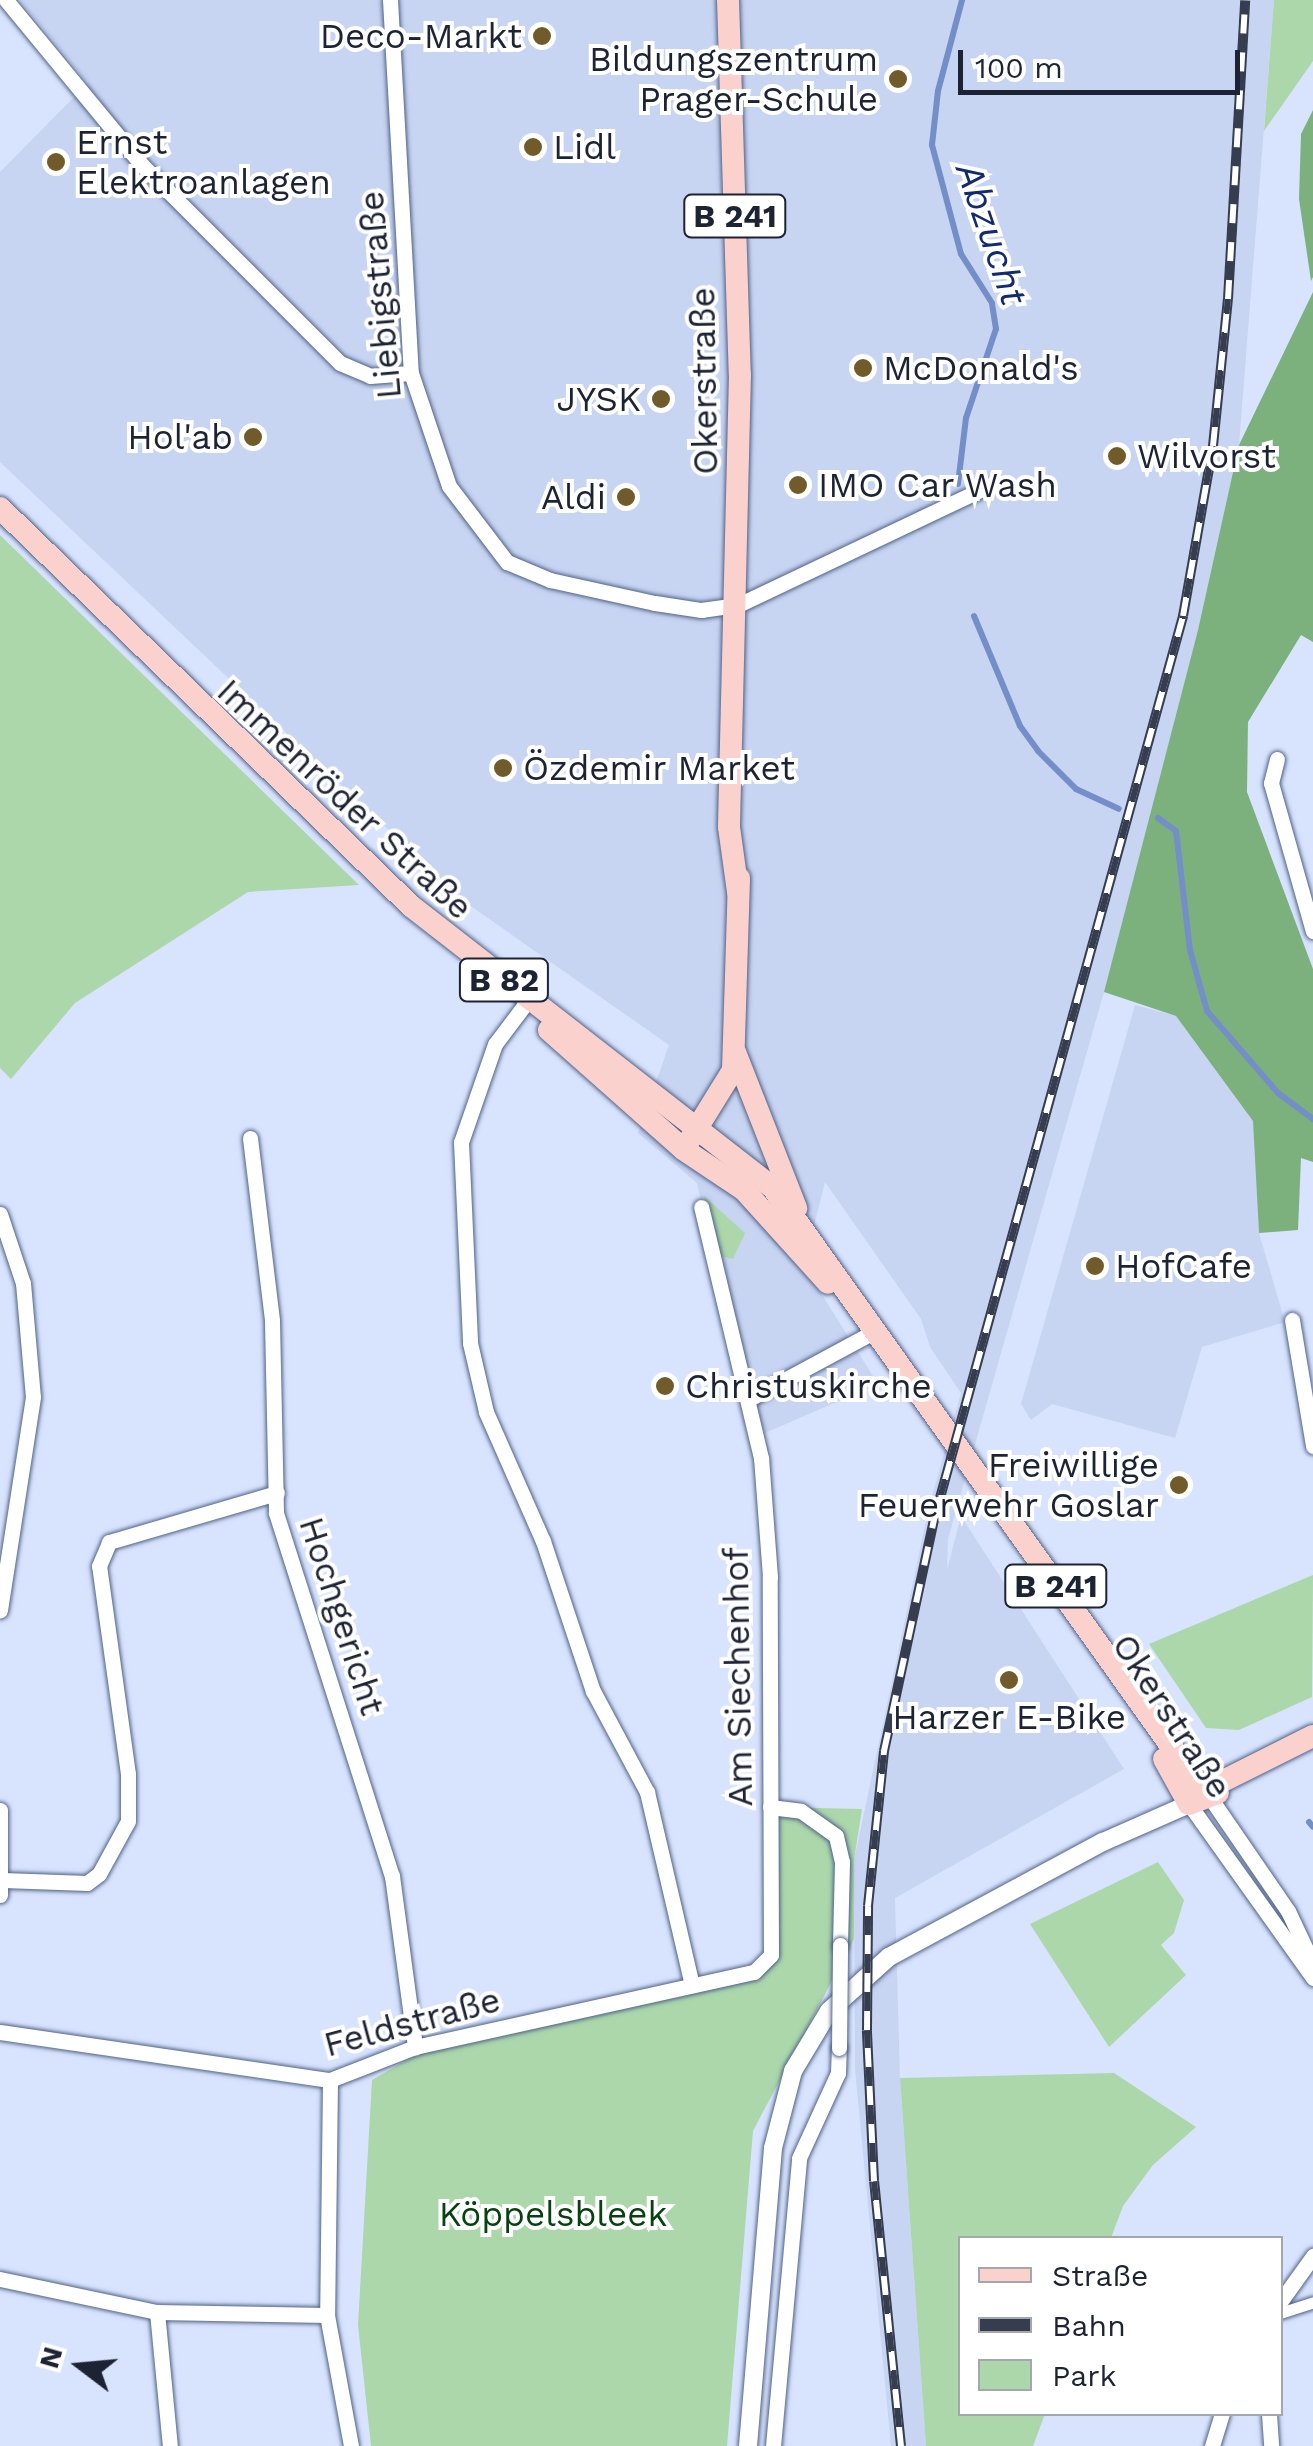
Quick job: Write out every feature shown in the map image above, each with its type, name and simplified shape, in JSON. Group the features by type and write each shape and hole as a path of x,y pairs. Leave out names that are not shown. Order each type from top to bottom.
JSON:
{"main road":[{"name":"Okerstraße","path":"693,1124 716,1094 734,1046 743,783 733,762 740,374 728,0"},
{"name":"Immenröder Straße","path":"0,508 372,882 523,1006 678,1145"},
{"name":"Immenröder Straße","path":"154,662 410,906 693,1124"},
{"name":"B 82","path":"734,1046 800,1221"},
{"name":"B 82","path":"678,1145 693,1124 772,1188 800,1221"},
{"name":"Okerstraße","path":"678,1145 744,1190 797,1243 909,1384"},
{"name":"Okerstraße","path":"800,1221 1196,1797"},
{"path":"1196,1797 1254,1778 1274,1756 1313,1736"}],"street":[{"path":"6,0 141,164 340,363 370,376 411,373"},
{"name":"Liebigstraße","path":"390,0 411,373 449,486 507,562 550,580 701,610 738,605"},
{"path":"738,605 989,486"},
{"path":"1276,759 1271,783 1313,931"},
{"path":"523,1006 495,1044 462,1142 470,1343 486,1412 543,1541 593,1691 647,1792 692,1985"},
{"name":"Hochgericht","path":"250,1138 272,1321 276,1513 392,1876 415,2048"},
{"name":"Am Siechenhof","path":"701,1207 750,1400 770,1577 770,1955"},
{"path":"0,1214 23,1283 33,1397 0,1610"},
{"path":"1292,1320 1313,1446"},
{"path":"750,1400 868,1335"},
{"path":"0,1810 2,1888 86,1883 99,1874 128,1821 128,1774 98,1566 109,1542 277,1493"},
{"path":"748,2446 772,2148 793,2071 808,2042 854,1985 890,1956 1067,1861 1112,1829 1196,1797"},
{"name":"Okerstraße","path":"1196,1797 1288,1911 1313,1964"},
{"name":"Okerstraße","path":"1196,1797 1313,1978"},
{"path":"770,1806 801,1811 836,1836 842,1862 838,2073 800,2158 772,2446"},
{"name":"Feldstraße","path":"0,2032 330,2080 415,2048 754,1972 770,1955"},
{"path":"330,2080 327,2316 351,2446"},
{"path":"1283,2298 1313,2256"},
{"path":"0,2279 157,2312 327,2316"},
{"path":"1283,2312 1313,2302"},
{"path":"157,2312 170,2446"},
{"path":"1212,2446 1221,2416"},
{"path":"1270,2416 1272,2446"}],"shaded area":[{"path":"20,0 1274,0 1239,445 1198,630 1104,992 948,1539 947,1570 961,1516 1124,1769 895,1898 900,2079 926,2446 891,2446 855,2069 854,1860 929,1507 961,1393 930,1347 921,1319 825,1182 804,1266 878,1384 765,1433 717,1275 697,1183 638,1133 669,1045 465,902 0,462 0,172 88,83"},
{"path":"1135,1005 1176,1016 1254,1121 1259,1233 1285,1322 1202,1347 1175,1438 1052,1404 1031,1420 1021,1404"}],"green space":[{"path":"1274,0 1313,0 1313,61 1264,131"},
{"path":"1313,110 1311,281 1299,199 1301,134"},
{"path":"1313,292 1313,642 1301,635 1248,722 1247,792 1313,969 1313,1162 1301,1158 1298,1230 1259,1233 1253,1121 1176,1016 1104,992 1198,630 1239,445"},
{"path":"0,535 359,885 248,892 75,1003 11,1079 0,1068"},
{"path":"704,1196 745,1233 733,1259 720,1256"},
{"path":"1313,1575 1312,1697 1239,1730 1206,1728 1149,1644"},
{"name":"Köppelsbleek","path":"770,1807 862,1809 854,1860 854,1939 753,2131 727,2446 371,2446 358,2325 372,2080 436,2043 754,1972 771,1955"},
{"path":"1158,1862 1184,1900 1174,1933 1161,1945 1186,1975 1109,2047 1030,1924"},
{"path":"1114,2073 1196,2127 1153,2165 1123,2206 1112,2236 958,2236 958,2416 1044,2416 1033,2446 926,2446 900,2078"}],"waterway":[{"name":"Abzucht","path":"958,484 966,418 996,329 992,303 961,254 932,145 938,91 962,0"},
{"name":"Abzucht","path":"974,616 1020,726 1038,751 1076,789 1119,809"},
{"name":"Abzucht","path":"1158,818 1176,831 1190,950 1207,1011 1278,1093 1313,1119"},
{"path":"1309,1822 1313,1827"}],"railway":[{"path":"901,2446 874,2181 867,2030 868,1906 884,1751 935,1516 1183,616 1213,446 1228,299 1245,0"}],"place":[{"name":"Deco-Markt","path":"542,36"},
{"name":"Bildungszentrum Prager-Schule","path":"898,79"},
{"name":"Lidl","path":"533,147"},
{"name":"Ernst Elektroanlagen","path":"56,162"},
{"name":"McDonald's","path":"863,368"},
{"name":"JYSK","path":"661,399"},
{"name":"Hol'ab","path":"253,437"},
{"name":"Wilvorst","path":"1117,456"},
{"name":"IMO Car Wash","path":"798,485"},
{"name":"Aldi","path":"626,497"},
{"name":"Özdemir Market","path":"503,768"},
{"name":"HofCafe","path":"1095,1266"},
{"name":"Christuskirche","path":"665,1386"},
{"name":"Freiwillige Feuerwehr Goslar","path":"1179,1485"},
{"name":"Harzer E-Bike","path":"1009,1680"}]}
